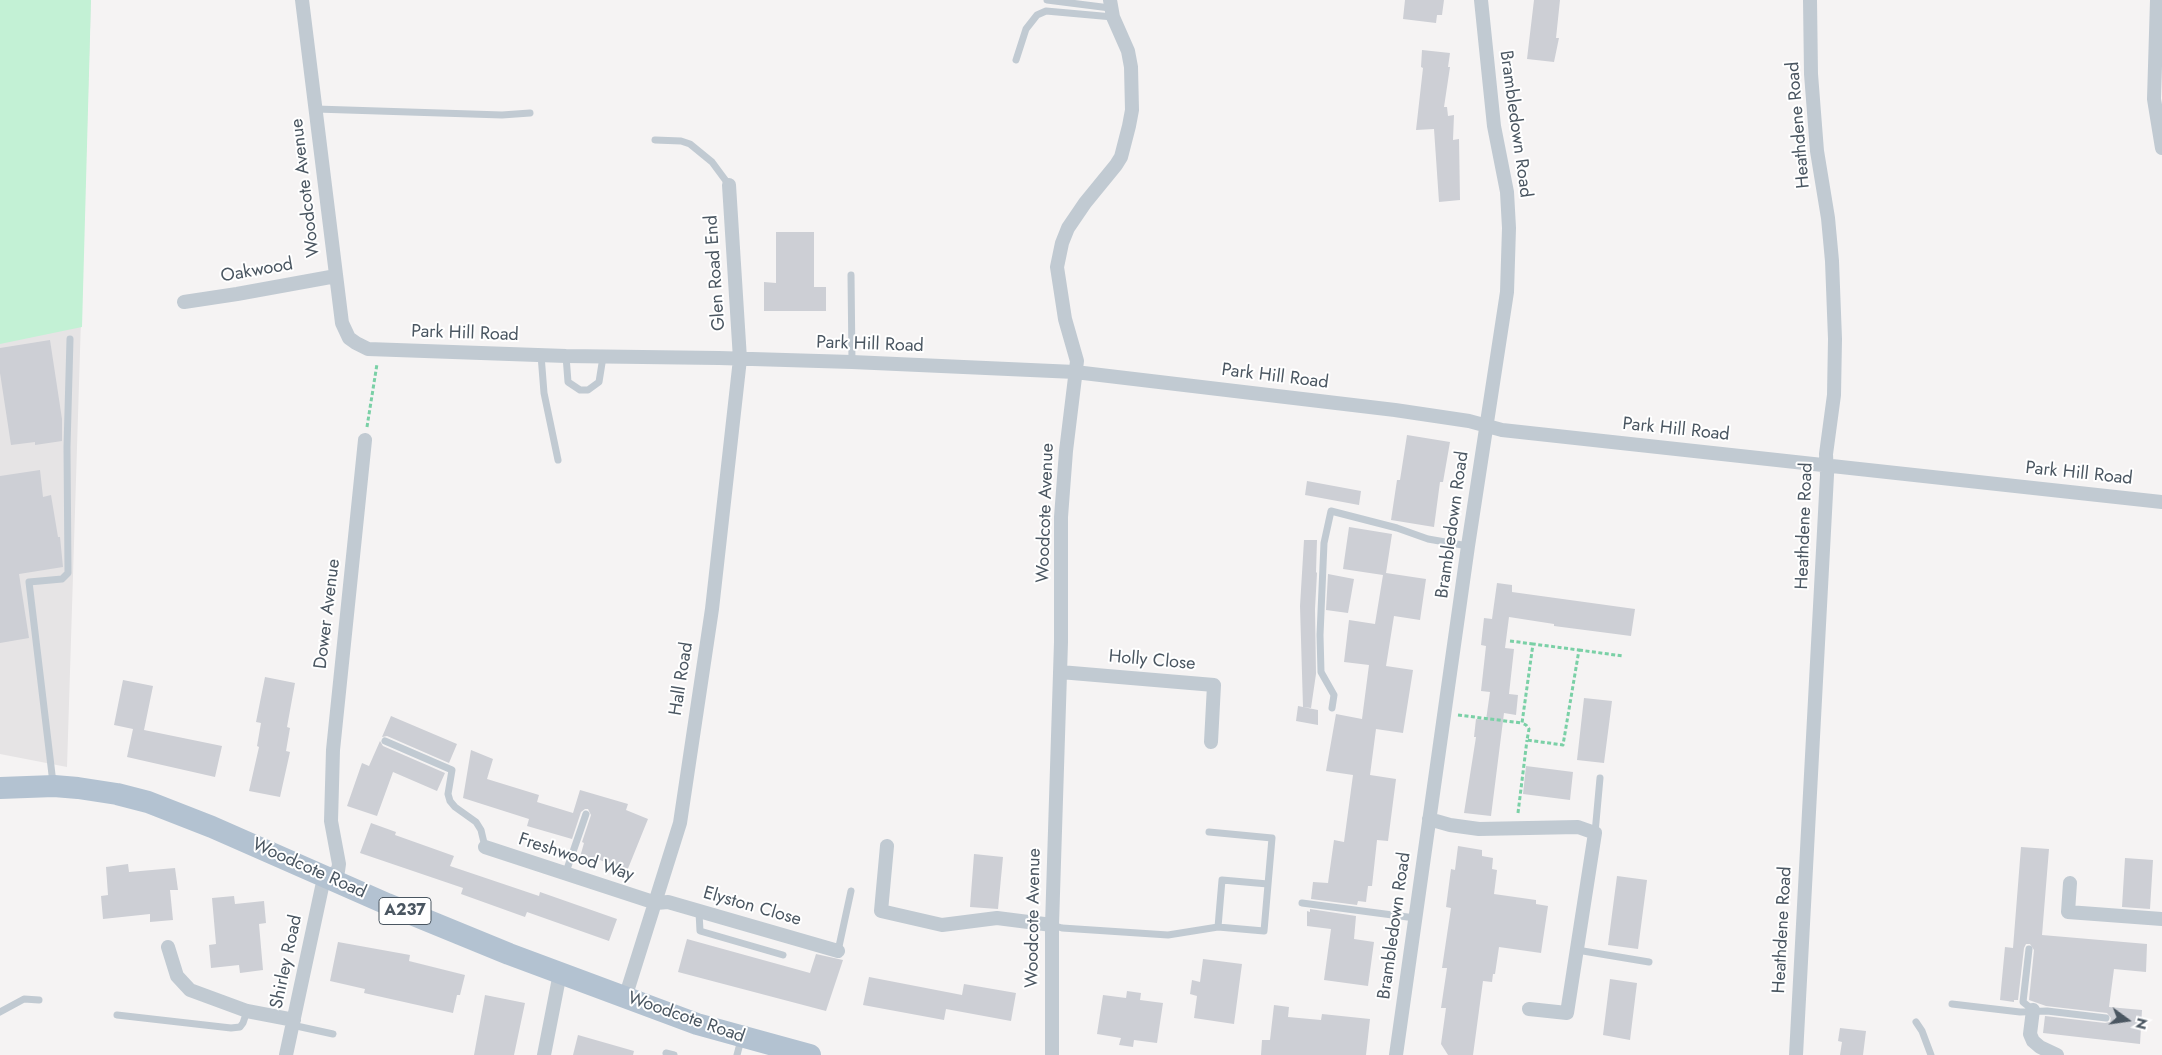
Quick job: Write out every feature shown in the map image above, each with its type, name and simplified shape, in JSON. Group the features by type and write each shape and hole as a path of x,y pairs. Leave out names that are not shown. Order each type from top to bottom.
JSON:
{"main road":[{"name":"Woodcote Road","path":"0,788 54,786 103,791 154,804 445,928 625,998 740,1046 810,1055"}],"street":[{"name":"Woodcote Avenue","path":"302,0 340,312 346,332 356,343 368,349 379,350"},
{"name":"Brambledown Road","path":"1396,1055 1468,546 1507,292 1509,228 1506,192 1494,126 1481,0"},
{"name":"Heathdene Road","path":"1796,1055 1827,465 1826,454 1834,395 1834,311 1828,218 1817,151 1811,74 1810,0"},
{"path":"2156,0 2154,99 2162,148"},
{"name":"Woodcote Avenue","path":"1052,1055 1052,925 1060,672 1061,517 1066,451 1077,361 1065,320 1057,279 1057,267 1062,243 1068,228 1121,157 1128,134 1132,110 1131,67 1128,51 1111,8"},
{"name":"Glen Road End","path":"729,185 740,359"},
{"name":"Oakwood","path":"184,302 336,276"},
{"name":"Park Hill Road","path":"379,350 852,362 1075,372 1395,410 1469,421 1502,430 2162,502"},
{"name":"Hall Road","path":"625,998 680,822 712,608 740,359"},
{"name":"Dower Avenue","path":"326,877 338,871 339,864 331,821 332,750 366,440"},
{"name":"Holly Close","path":"1060,672 1214,684 1211,742"},
{"path":"1429,818 1450,825 1479,829 1578,827 1595,833 1567,1013 1529,1009"},
{"path":"887,846 881,911 942,925 997,918 1052,925"},
{"name":"Freshwood Way","path":"485,848 524,862 566,872 656,903"},
{"name":"Shirley Road","path":"286,1055 326,877"},
{"path":"2070,883 2068,912 2162,920"},
{"name":"Elyston Close","path":"656,903 668,902 838,951"},
{"path":"168,947 177,976 183,985 190,990 247,1010 293,1023"},
{"path":"544,1055 560,973"},
{"path":"2033,1010 2030,1034 2033,1041 2040,1047 2057,1055"}],"lane":[{"path":"1047,0 1111,8"},
{"path":"1016,60 1026,29 1037,16 1046,11 1111,8"},
{"path":"316,110 502,115 530,112"},
{"path":"655,140 681,141 690,144 712,162 729,185"},
{"path":"851,275 852,362"},
{"path":"54,786 29,582 62,579 68,573 67,446 70,339"},
{"path":"540,355 544,393 558,460"},
{"path":"566,356 568,382 580,390 588,390 599,382 603,357"},
{"path":"1332,708 1334,695 1320,672 1324,543 1331,511 1397,528 1428,540 1468,546"},
{"path":"385,741 452,770 448,794 450,801 455,807 476,822 481,830 485,848"},
{"path":"1595,833 1600,778"},
{"path":"566,872 586,814"},
{"path":"1052,925 1062,928 1168,935 1218,926 1264,931 1272,838 1209,832"},
{"path":"1218,926 1222,880 1268,884"},
{"path":"838,951 851,890"},
{"path":"1302,903 1415,918"},
{"path":"699,912 700,931 783,955"},
{"path":"2029,949 2023,1002 2033,1010"},
{"path":"1577,950 1649,962"},
{"path":"0,1012 24,999 39,1000"},
{"path":"1952,1004 2020,1012 2033,1010 2106,1018"},
{"path":"117,1015 231,1028 240,1027 247,1010"},
{"path":"1916,1022 1922,1031 1931,1055"},
{"path":"293,1023 333,1034"},
{"path":"666,1053 674,1055"}],"path":[{"path":"366,440 379,350"},
{"path":"1510,641 1623,656"},
{"path":"1522,723 1533,644"},
{"path":"1527,740 1563,745 1578,650"},
{"path":"1445,714 1522,723 1529,729 1516,828"}],"shaded area":[{"path":"0,0 91,0 67,767 0,754"}],"green space":[{"path":"0,0 91,0 82,327 0,344"}],"building":[{"path":"1405,0 1444,0 1442,15 1437,15 1436,23 1403,19"},
{"path":"1534,0 1560,0 1556,38 1559,38 1554,62 1527,59"},
{"path":"1422,50 1450,53 1448,67 1450,67 1444,107 1447,107 1448,116 1454,115 1453,140 1459,139 1460,200 1439,202 1434,129 1416,130 1423,68 1421,67"},
{"path":"776,232 814,232 814,287 826,287 826,311 764,311 764,282 776,283"},
{"path":"50,340 62,419 62,441 35,445 35,442 11,445 0,373 0,348"},
{"path":"1407,435 1450,442 1443,482 1440,482 1434,527 1391,520 1397,480 1400,480"},
{"path":"40,470 43,497 51,495 58,537 60,537 63,567 19,574 29,638 0,643 0,476"},
{"path":"1307,481 1361,491 1359,505 1305,495"},
{"path":"1349,527 1392,534 1386,573 1426,579 1420,620 1394,616 1386,666 1413,670 1403,733 1376,729 1370,775 1396,779 1388,841 1377,840 1372,886 1368,886 1366,902 1358,901 1357,905 1311,899 1313,882 1328,883 1334,840 1344,842 1353,775 1326,771 1336,714 1362,719 1369,665 1344,662 1349,620 1375,624 1383,575 1343,569"},
{"path":"1304,540 1317,540 1316,674 1311,708 1303,707 1300,606"},
{"path":"1328,574 1354,579 1348,613 1326,610"},
{"path":"1497,583 1512,585 1512,592 1635,609 1631,636 1554,626 1554,624 1509,617 1505,648 1514,649 1509,694 1518,695 1516,715 1504,713 1491,816 1464,813 1476,737 1474,737 1476,719 1486,720 1490,692 1481,691 1486,646 1481,645 1484,618 1492,619"},
{"path":"265,677 295,683 287,727 290,728 286,751 290,752 280,797 249,791 259,747 257,746 261,723 256,722"},
{"path":"123,680 153,686 144,730 222,746 215,777 127,757 133,729 114,725"},
{"path":"1584,698 1612,701 1604,763 1577,760"},
{"path":"1298,706 1318,710 1318,725 1296,721"},
{"path":"391,716 457,744 449,763 387,736 382,737"},
{"path":"380,741 383,746 445,773 437,791 393,772 377,816 347,806 362,763 369,766"},
{"path":"471,750 493,759 487,779 539,795 537,802 573,813 580,790 628,804 626,810 648,819 627,871 595,858 594,862 580,857 584,843 582,842 591,815 588,809 581,812 572,839 527,826 529,819 463,798"},
{"path":"1526,766 1573,772 1570,800 1523,794"},
{"path":"371,823 396,832 395,835 454,856 450,866 539,896 540,892 617,919 609,941 527,912 525,917 461,894 463,888 360,853"},
{"path":"1458,846 1482,850 1482,856 1493,858 1492,869 1497,870 1494,894 1536,900 1536,904 1548,906 1541,953 1499,947 1492,982 1483,981 1473,1055 1448,1055 1441,1044 1446,1008 1441,1008 1447,968 1442,968 1451,908 1446,907 1451,869 1455,870"},
{"path":"2021,847 2049,849 2042,935 2147,944 2146,972 2114,969 2109,1007 2142,1010 2140,1044 2043,1033 2045,1016 2105,1023 2110,1022 2111,1018 2107,1013 2046,1006 2029,1000 2034,950 2030,944 2026,944 2024,948 2018,1000 2014,1000 2014,1002 2000,1000 2005,947 2013,948"},
{"path":"974,854 1003,857 998,909 970,907"},
{"path":"2125,858 2153,860 2150,909 2122,907"},
{"path":"128,864 129,872 175,868 178,890 170,890 173,920 150,922 150,914 103,919 101,896 108,895 106,867"},
{"path":"1617,876 1647,880 1638,949 1608,945"},
{"path":"234,896 235,904 264,901 266,923 259,924 263,970 240,973 239,965 211,968 209,945 216,944 212,898"},
{"path":"1310,909 1356,916 1354,939 1374,942 1368,986 1324,980 1331,929 1307,926 1307,911 1310,912"},
{"path":"687,939 810,973 816,954 843,960 826,1011 678,972"},
{"path":"338,942 410,955 409,961 465,975 460,995 457,995 453,1013 364,993 365,989 330,981"},
{"path":"1203,959 1242,964 1234,1024 1194,1018 1197,996 1190,994 1192,980 1200,982"},
{"path":"869,977 962,995 964,984 1016,993 1011,1021 946,1009 944,1020 863,1005"},
{"path":"1610,979 1637,983 1630,1040 1603,1035"},
{"path":"1127,991 1141,993 1140,1000 1163,1003 1157,1043 1134,1040 1133,1047 1119,1045 1121,1038 1097,1034 1103,995 1126,998"},
{"path":"485,995 525,1003 514,1055 474,1055"},
{"path":"1274,1005 1289,1007 1288,1017 1321,1020 1322,1014 1370,1019 1366,1055 1261,1055 1262,1040 1270,1040"},
{"path":"1840,1028 1866,1031 1863,1055 1840,1055 1842,1042 1838,1041"},
{"path":"578,1035 634,1051 633,1055 573,1055"}]}
